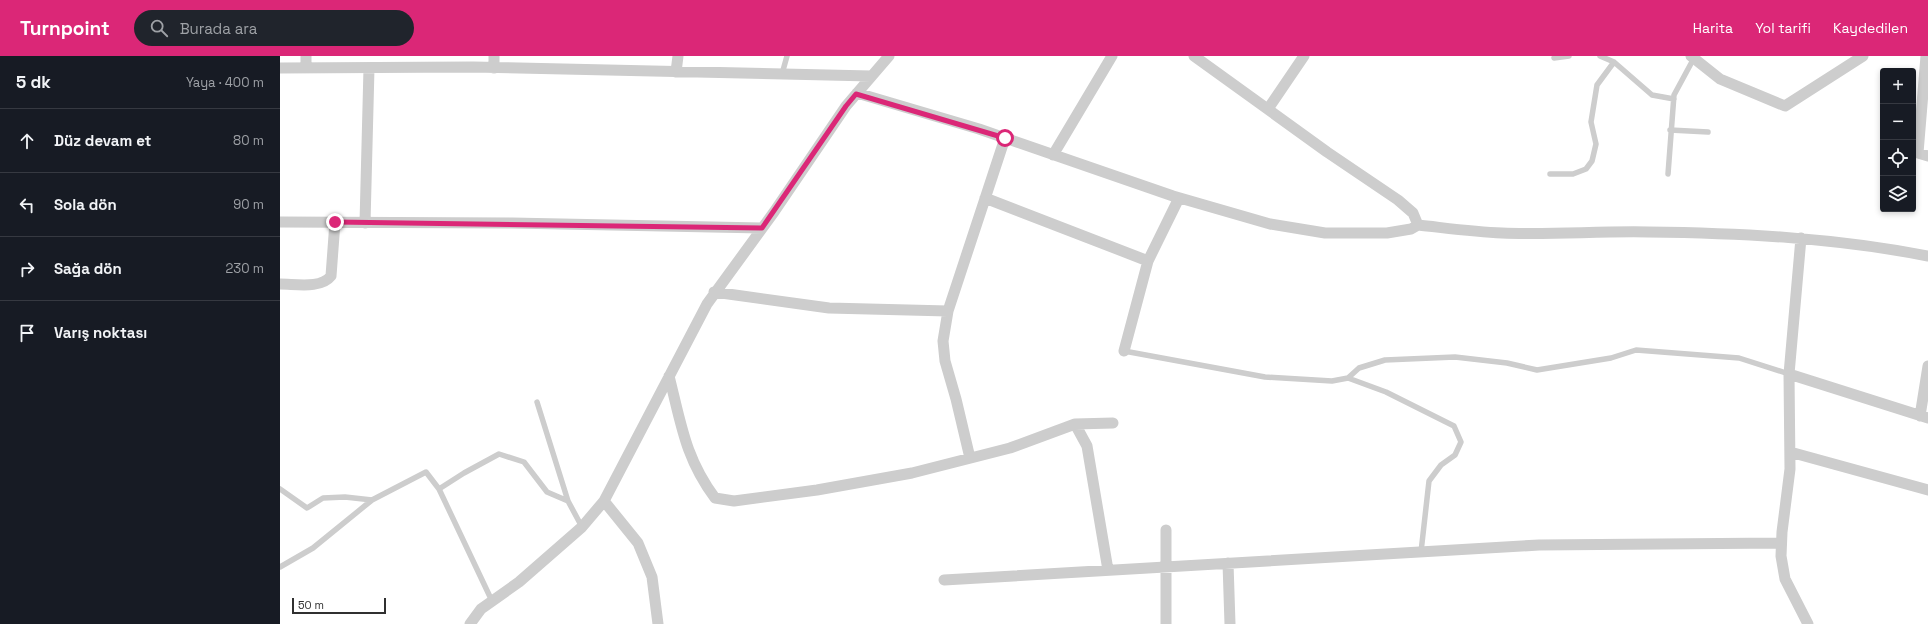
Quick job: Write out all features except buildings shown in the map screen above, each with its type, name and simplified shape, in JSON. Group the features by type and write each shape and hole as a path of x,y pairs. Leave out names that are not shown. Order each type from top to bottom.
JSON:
{"street":[{"path":"306,56 306,68"},
{"path":"494,56 494,68"},
{"path":"676,72 678,56"},
{"path":"470,624 481,609 519,582 582,527 604,500 714,292 762,228 846,106 889,56"},
{"path":"1053,155 1112,56"},
{"path":"1194,56 1327,152 1398,200 1413,213 1418,225"},
{"path":"1268,109 1304,56"},
{"path":"1692,57 1720,79 1785,106 1863,56"},
{"path":"1926,56 1918,153 1928,156"},
{"path":"280,68 494,68 871,76"},
{"path":"365,223 369,68"},
{"path":"856,94 1005,138 1179,198 1270,224 1325,233 1387,233 1411,229 1418,225 1502,233 1648,232 1741,234 1801,238 1892,249 1928,256"},
{"path":"970,458 945,361 943,341 948,311 1005,138"},
{"path":"985,198 1148,261"},
{"path":"1124,351 1148,261 1179,198"},
{"path":"280,222 762,228"},
{"path":"280,284 319,284 328,280 332,276 335,222"},
{"path":"1801,238 1789,374 1790,469 1781,543 1781,556 1785,579 1808,624"},
{"path":"714,292 828,308 948,311"},
{"path":"1789,374 1924,417 1928,366"},
{"path":"669,376 687,448 701,479 715,498 734,501 817,490 912,474 1010,448 1076,424 1113,423"},
{"path":"1076,424 1087,446 1108,570"},
{"path":"1790,452 1928,490"},
{"path":"604,500 638,543 652,577 658,624"},
{"path":"1166,530 1166,624"},
{"path":"944,580 1539,545 1781,543"},
{"path":"1228,563 1230,624"}],"lane":[{"path":"782,74 787,56"},
{"path":"1554,58 1569,56"},
{"path":"1600,56 1614,62 1652,95 1674,99"},
{"path":"1668,174 1670,130 1674,99 1692,57"},
{"path":"1550,174 1574,174 1586,169 1592,161 1596,144 1592,122 1597,85 1614,62"},
{"path":"1670,130 1708,132"},
{"path":"1348,378 1359,368 1385,360 1455,357 1507,363 1537,370 1611,358 1636,350 1739,358 1789,374"},
{"path":"1124,351 1266,377 1332,381 1348,378 1386,392 1454,426 1461,442 1455,455 1441,465 1429,481 1421,552"},
{"path":"537,402 568,501 582,527"},
{"path":"439,489 464,473 500,454 524,462 547,492 568,501"},
{"path":"280,567 313,548 372,500 426,472 439,489 492,601"},
{"path":"280,489 307,508 323,498 345,497 372,500"}],"route":[{"path":"335,222 512,223 762,228 846,106 856,94 979,129 1005,138"}]}
